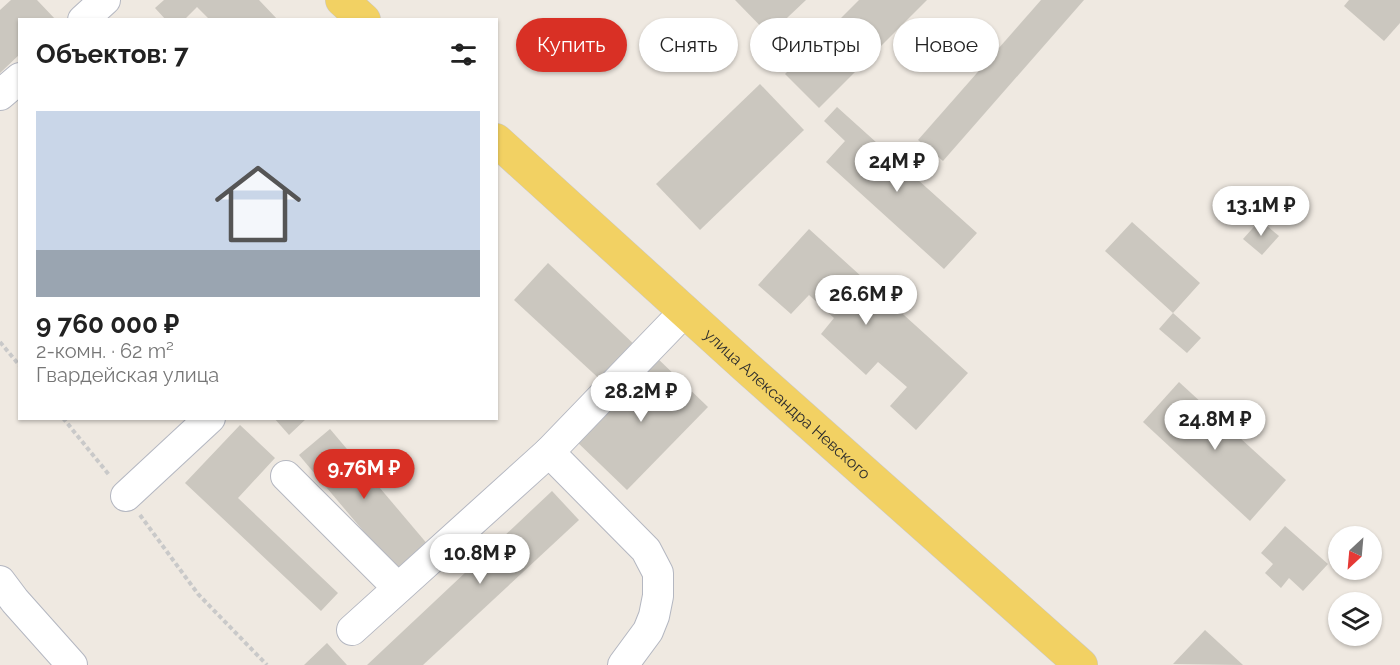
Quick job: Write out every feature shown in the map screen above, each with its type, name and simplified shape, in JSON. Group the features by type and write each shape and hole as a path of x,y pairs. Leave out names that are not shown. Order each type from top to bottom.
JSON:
{"main road":[{"path":"342,0 362,18"},
{"name":"улица Александра Невского","path":"499,147 1081,665"}],"street":[{"path":"85,18 105,0"},
{"path":"0,95 18,80"},
{"path":"352,630 549,452 685,311"},
{"path":"126,496 208,420"},
{"path":"549,452 646,550 658,573 658,596 654,616 648,631 623,665"},
{"path":"286,476 398,588"},
{"path":"0,581 72,665"}],"path":[{"path":"0,342 18,364"},
{"path":"65,420 126,496 198,594 267,665"}],"building":[{"path":"11,0 37,0 54,18 18,18 18,56 0,73 0,10"},
{"path":"164,0 259,0 276,18 208,18 197,7 186,18 164,18 155,8"},
{"path":"735,0 806,0 787,18 752,18"},
{"path":"859,0 927,0 909,18 893,18 893,34 881,46 881,18 841,18"},
{"path":"1041,0 1084,0 943,161 918,140 978,72 999,72 999,48"},
{"path":"1349,0 1400,0 1400,23 1384,41 1344,6"},
{"path":"787,72 855,72 819,108 785,74"},
{"path":"760,84 804,130 700,230 656,184"},
{"path":"837,107 977,233 944,269 826,162 845,141 824,121"},
{"path":"1260,220 1279,236 1262,255 1243,239"},
{"path":"1132,222 1200,283 1173,313 1105,251"},
{"path":"809,229 968,373 916,430 890,406 907,387 878,362 866,375 821,334 834,318 809,295 791,314 758,285"},
{"path":"548,263 638,348 606,385 514,300"},
{"path":"1173,313 1201,338 1187,353 1159,329"},
{"path":"654,355 708,407 627,490 574,439"},
{"path":"1179,382 1286,480 1250,521 1143,422"},
{"path":"276,420 305,420 289,435"},
{"path":"240,425 275,458 238,498 338,593 321,611 185,483"},
{"path":"330,429 429,546 398,572 299,455"},
{"path":"552,491 579,520 423,665 367,665"},
{"path":"1285,526 1328,564 1303,591 1289,578 1281,588 1265,573 1273,564 1261,553"},
{"path":"1205,630 1243,665 1173,664"},
{"path":"327,643 347,665 304,665"}]}
